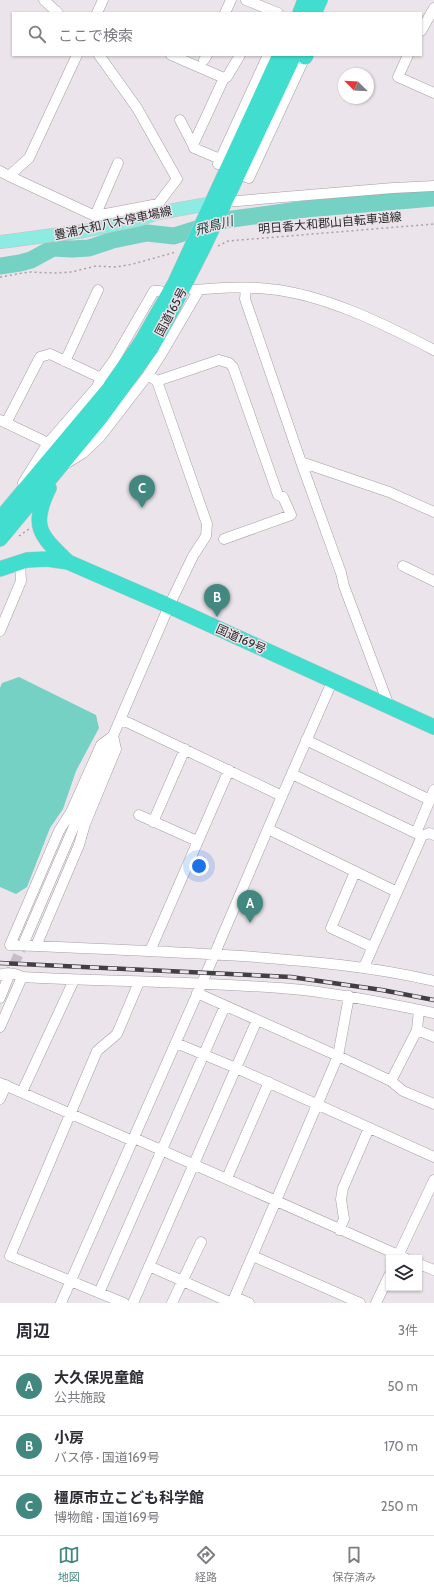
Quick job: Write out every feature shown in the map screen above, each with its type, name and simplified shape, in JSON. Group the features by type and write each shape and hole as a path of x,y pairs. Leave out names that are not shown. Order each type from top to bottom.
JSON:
{"highway":[{"name":"国道165号","path":"2,529 60,467 118,395 148,353 165,323 280,56"},
{"name":"国道165号","path":"216,206 302,56"},
{"name":"国道165号","path":"2,529 15,501 77,429 129,362 175,282 198,246"},
{"path":"60,467 42,502 39,525 43,536 48,543 68,562"},
{"name":"国道169号","path":"0,569 27,560 48,559 68,562 169,606 332,682 434,727"}],"main road":[{"name":"豊浦大和八木停車場線","path":"0,242 84,231 138,220 158,208 216,206"}],"street":[{"path":"44,0 57,12"},
{"path":"97,12 103,0"},
{"path":"225,12 231,0"},
{"path":"246,0 276,12"},
{"path":"422,29 434,8"},
{"path":"5,173 28,158 78,56"},
{"path":"5,173 94,216 158,208 177,179 137,108 100,56"},
{"path":"173,56 224,78"},
{"path":"192,145 224,78 227,77 239,56"},
{"path":"180,120 194,148 220,162 268,56"},
{"path":"246,177 249,178 302,56"},
{"path":"408,56 398,77 434,93"},
{"path":"94,216 118,163"},
{"path":"216,206 393,188 434,186"},
{"path":"60,467 83,453 100,437 148,375 162,354 196,290 246,288 278,290 326,301 354,312 434,350"},
{"path":"246,288 245,299 341,573 344,586 389,706"},
{"path":"64,361 98,290"},
{"path":"15,501 19,490 48,443 97,387 101,378 114,360 154,292 160,291"},
{"path":"48,443 3,422 40,356 50,354 101,378"},
{"path":"157,381 219,360 229,363 232,367 278,495 283,497 291,515 224,539"},
{"path":"25,940 169,606 193,556 206,536 207,524 157,381 148,375"},
{"path":"301,462 383,490 434,512"},
{"path":"0,631 21,581 20,562"},
{"path":"403,566 434,580"},
{"path":"61,1303 176,1043 332,682"},
{"path":"120,720 185,749 282,796"},
{"path":"113,736 101,745 71,812 59,831 5,945 150,951 314,961 364,967 434,981"},
{"path":"36,946 79,845 85,824 116,749 113,736"},
{"path":"306,740 432,795 397,892 364,967"},
{"path":"153,822 185,749"},
{"path":"150,951 229,770"},
{"path":"292,774 419,834 429,833 434,835"},
{"path":"139,815 197,841"},
{"path":"268,829 397,892"},
{"path":"355,872 330,928 372,947"},
{"path":"0,998 5,973 19,974 22,977 139,982 199,989 252,986 349,996 434,1013"},
{"path":"0,1027 22,977"},
{"path":"22,1092 74,980"},
{"path":"124,1303 10,1256 97,1051 117,1034 122,1026 139,982"},
{"path":"199,989 225,1006 338,1056 391,1081 403,1091 434,1104"},
{"path":"233,1301 319,1105 338,1056 349,996"},
{"path":"99,1293 225,1006"},
{"path":"391,1081 417,1030 419,1010"},
{"path":"133,1303 257,1020"},
{"path":"417,1030 434,1038"},
{"path":"176,1043 269,1082 434,1157"},
{"path":"226,1178 269,1082"},
{"path":"0,1099 3,1084 194,1164 395,1255"},
{"path":"339,1230 344,1219 341,1199 343,1188 369,1128"},
{"path":"401,1255 434,1180"},
{"path":"172,1303 201,1242"},
{"path":"253,1256 360,1303"},
{"path":"422,1265 434,1270"},
{"path":"149,1266 233,1301 249,1303"},
{"path":"376,1303 386,1282"}],"path":[{"name":"明日香大和郡山自転車道線","path":"0,277 29,272 71,272 96,266 116,267 133,264 198,246 218,246 228,241 434,224"}],"shaded area":[{"path":"19,677 96,715 99,728 76,771 63,809 50,828 27,887 16,894 0,887 0,688 2,683"}],"waterway":[{"name":"飛鳥川","path":"0,266 31,260 53,248 89,248 113,240 147,233 174,236 225,220 306,209 434,198"}],"tunnel":[{"path":"8,978 25,940"}],"railway":[{"path":"0,963 291,977 382,990 434,1000"}],"place":[{"name":"橿原市立こども科学館","path":"142,508"},
{"name":"小房","path":"217,617"},
{"name":"大久保児童館","path":"250,923"}]}
